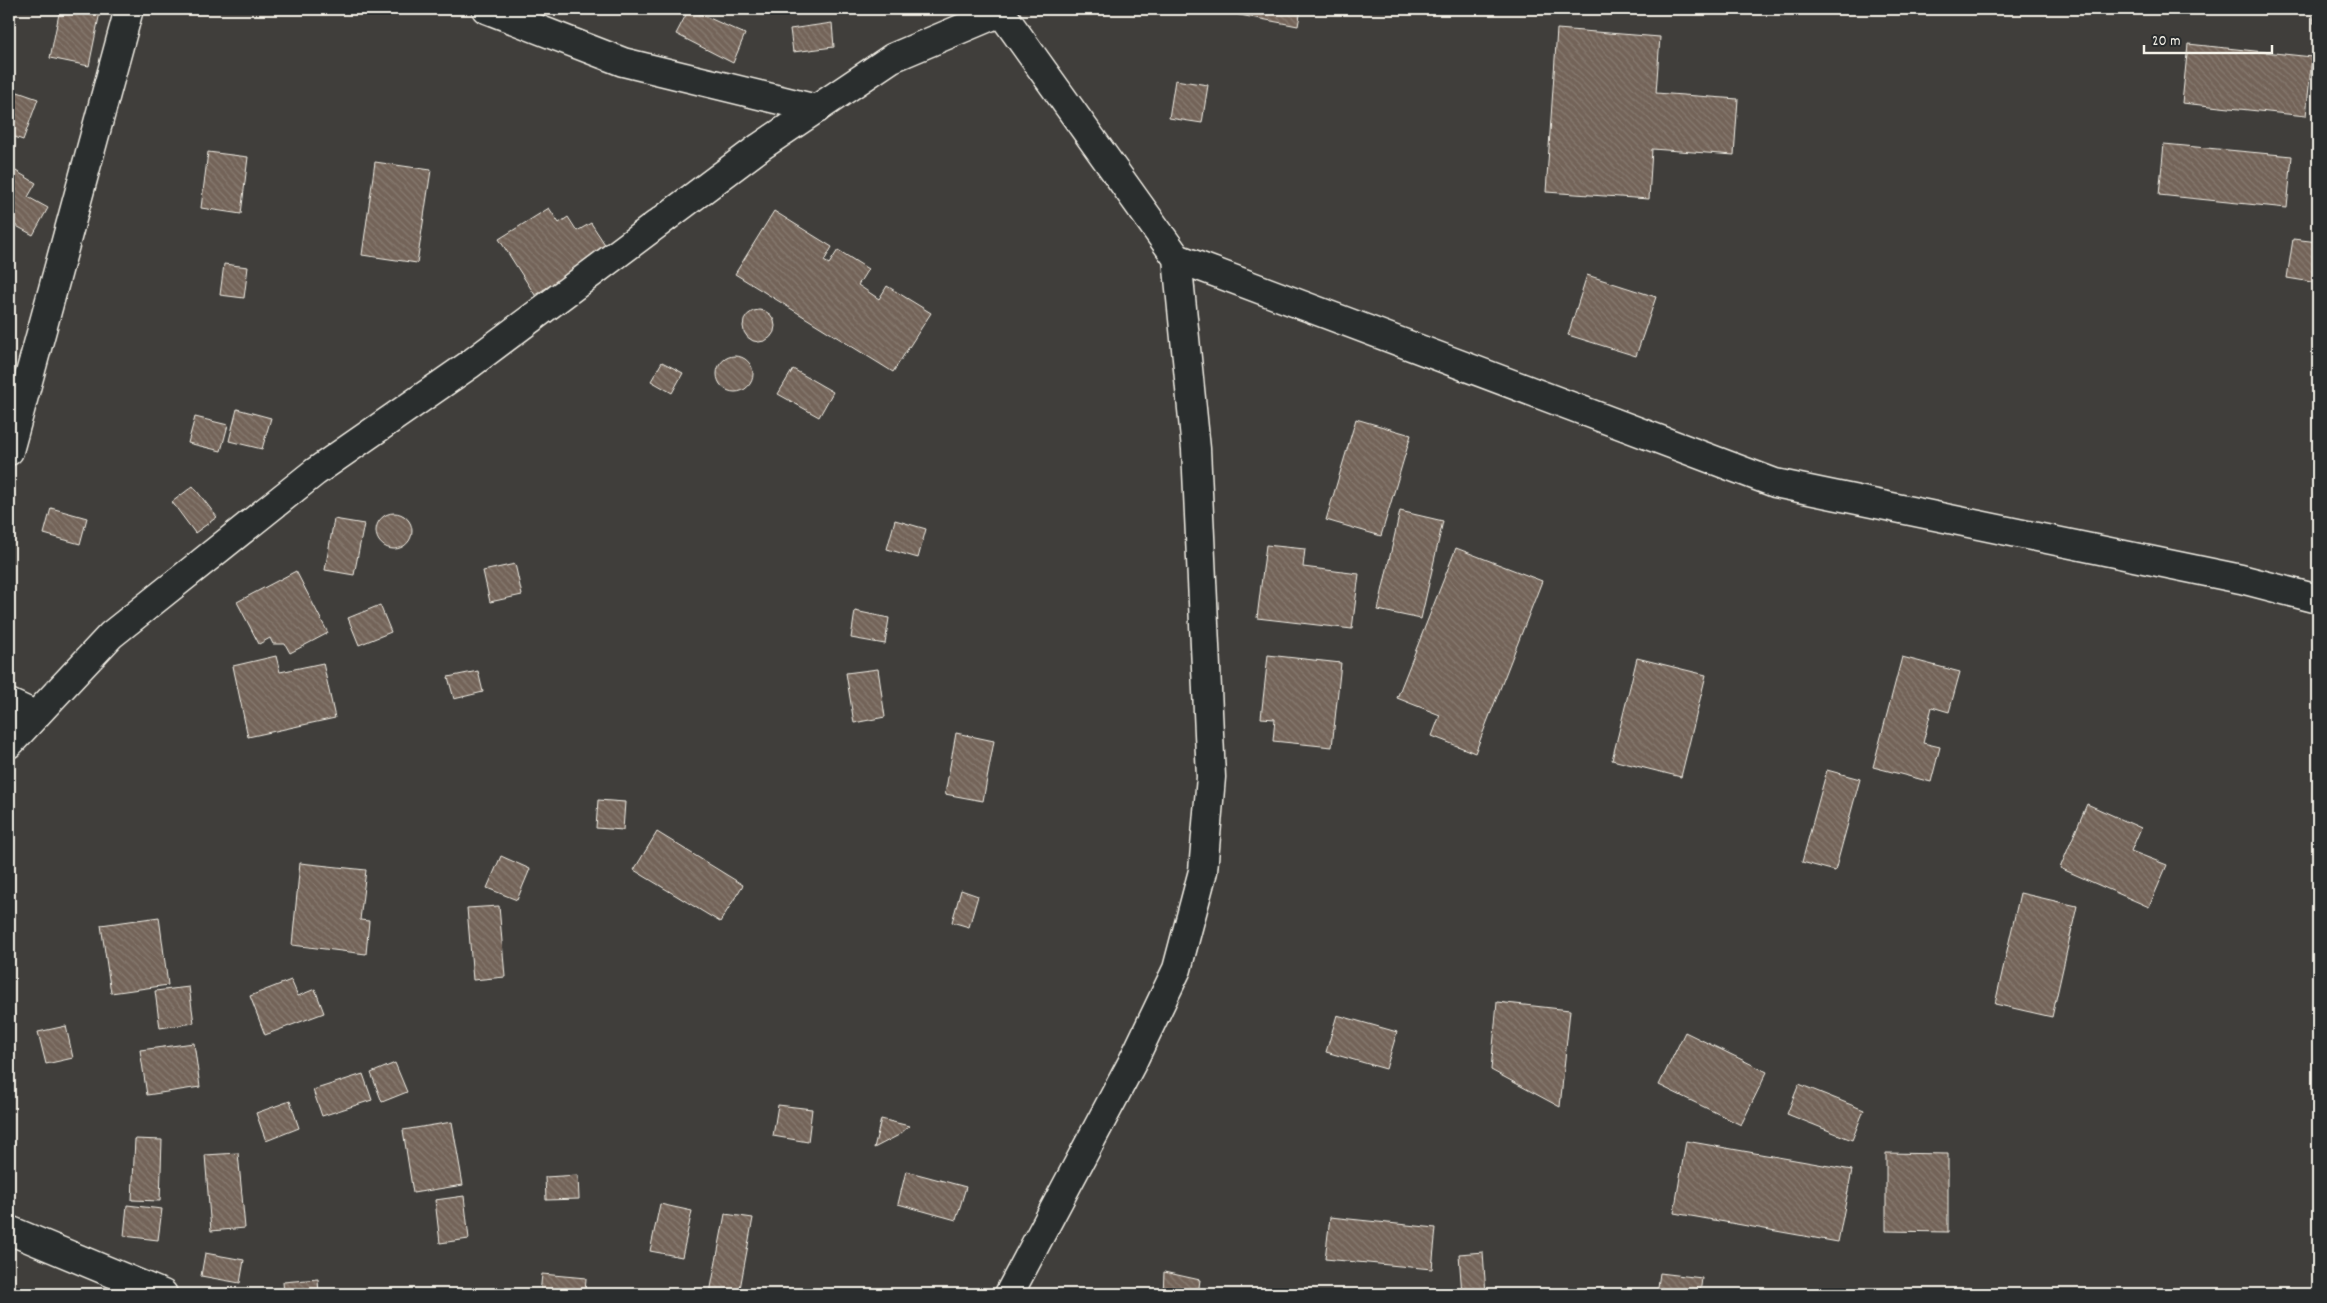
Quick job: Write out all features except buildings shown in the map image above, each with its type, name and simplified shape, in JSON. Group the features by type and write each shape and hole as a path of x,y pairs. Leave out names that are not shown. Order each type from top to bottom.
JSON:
{"street":[{"path":"9,451 128,9"},
{"path":"486,9 623,62 817,109"},
{"path":"9,744 111,635 315,472 469,365 760,147 892,58 1002,11 1177,258 1196,450 1211,777 1203,872 1177,969 1132,1063 1009,1294"},
{"path":"1177,258 1775,483 2241,579 2318,599"},
{"path":"9,703 35,715"},
{"path":"9,1230 163,1294"}]}
